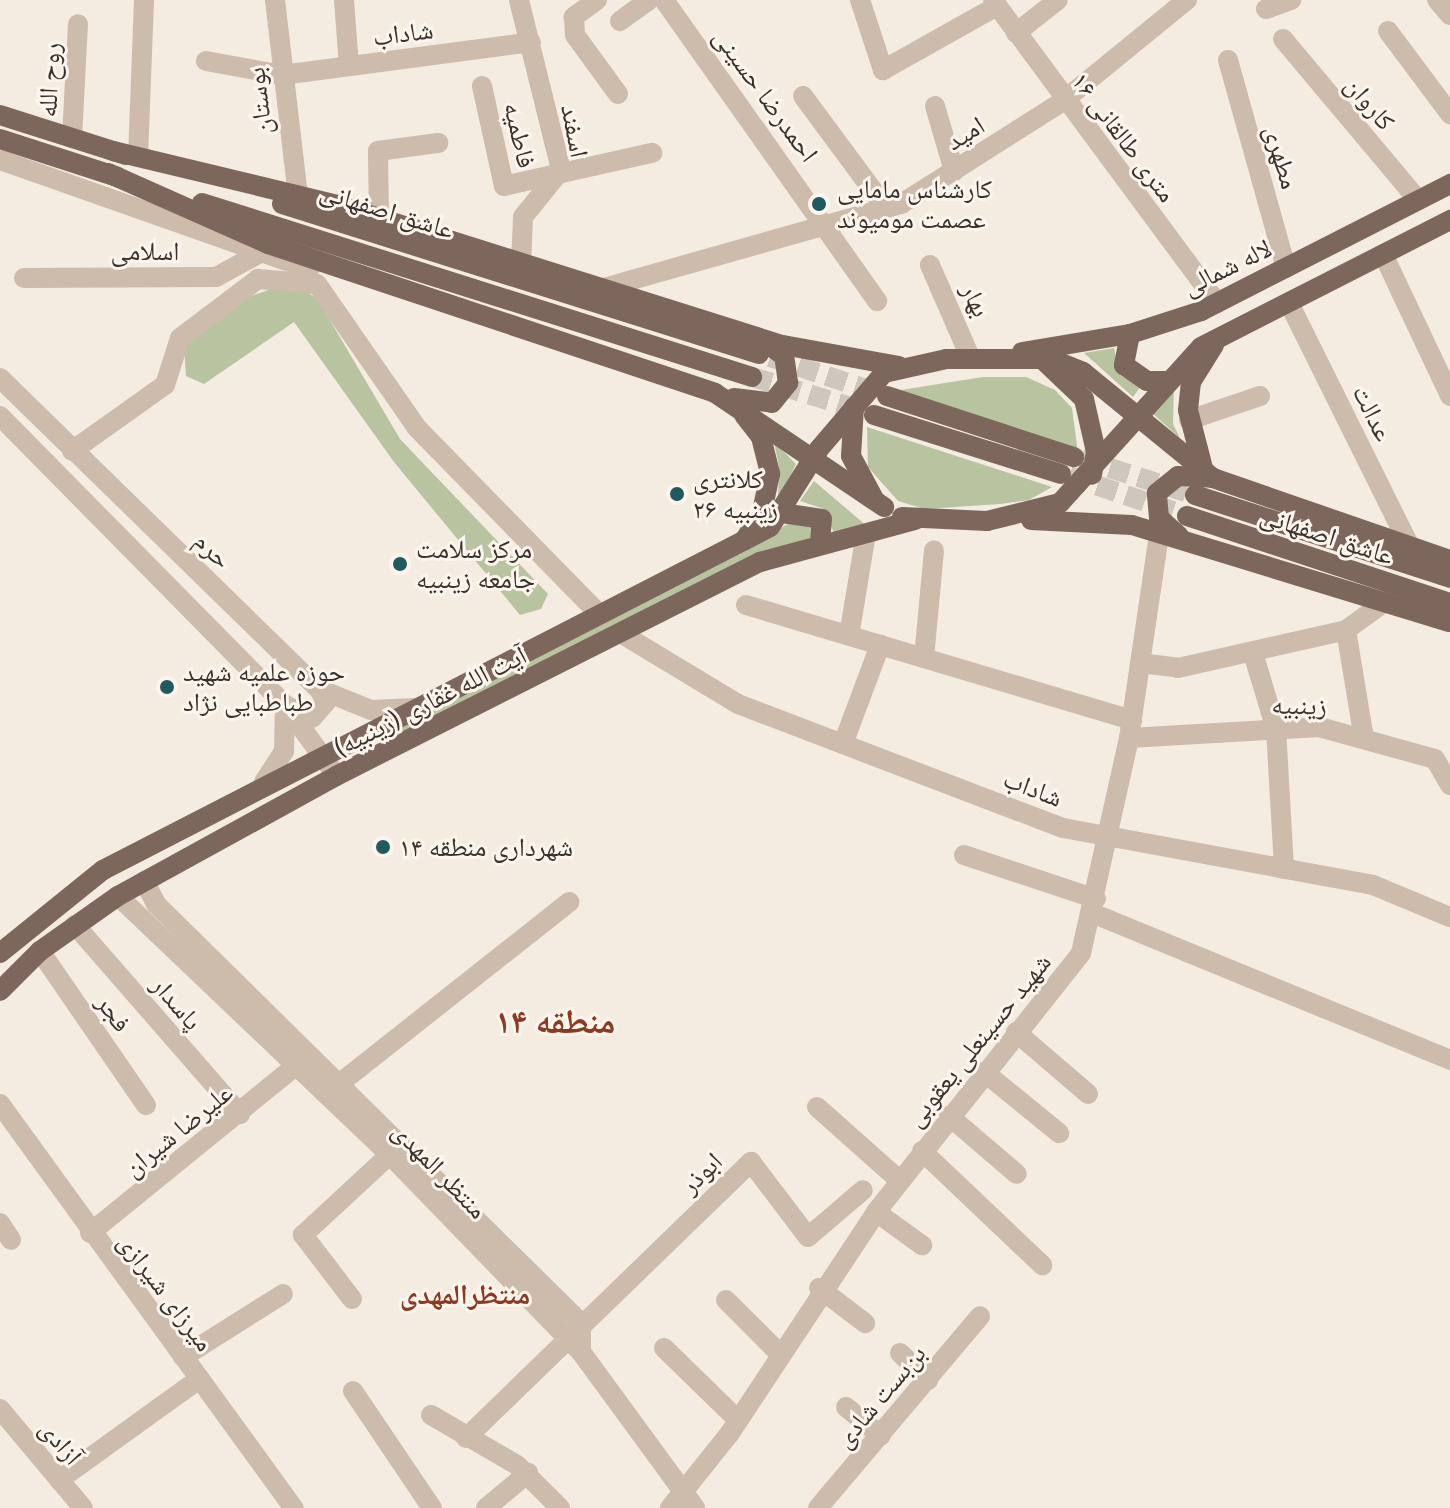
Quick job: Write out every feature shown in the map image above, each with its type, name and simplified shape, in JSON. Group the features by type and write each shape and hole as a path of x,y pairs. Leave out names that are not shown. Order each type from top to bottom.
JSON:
{"main road":[{"name":"عاشق اصفهانی","path":"0,115 759,354"},
{"name":"عاشق اصفهانی","path":"0,139 752,377"},
{"path":"113,151 298,195 379,218 600,289 837,358 906,367"},
{"path":"108,173 268,244 715,393 772,403 788,383 784,356 734,328"},
{"name":"لاله شمالی","path":"1011,355 1130,334 1217,303 1450,184"},
{"path":"987,521 1060,503 1092,475 1167,381 1221,337 1450,220"},
{"path":"1130,334 1124,365 1147,381 1167,381"},
{"path":"1208,475 1189,420 1191,382 1221,337"},
{"path":"884,507 861,482 851,456 855,404 884,373 970,357 1011,355 1042,359 1083,372 1208,475 1450,560"},
{"path":"1042,359 1084,399 1096,452 1092,475"},
{"path":"715,393 884,507 915,520 1088,519 1159,534 1450,622"},
{"path":"874,415 1068,465 887,396"},
{"name":"آیت الله غفاری (زینبیه)","path":"0,953 103,870 264,782 740,546 782,513 813,460 855,404"},
{"path":"736,405 761,437 770,474 762,513 740,546"},
{"path":"1194,544 1165,525 1154,504 1169,480 1208,475"},
{"name":"عاشق اصفهانی","path":"1195,495 1450,578"},
{"path":"782,513 822,519 820,543"},
{"name":"عاشق اصفهانی","path":"1187,516 1450,603"},
{"name":"آیت الله غفاری (زینبیه)","path":"0,991 40,951 118,896 336,776 760,562 820,543 915,520"}],"street":[{"path":"138,157 144,0"},
{"name":"بوستان","path":"275,0 298,195"},
{"path":"344,0 349,66"},
{"name":"اسفند","path":"519,0 561,170 523,217 521,264"},
{"path":"597,0 574,17 575,35 618,94"},
{"path":"620,21 649,0"},
{"name":"احمدرضا حسینی","path":"664,0 828,223 877,301"},
{"path":"860,0 883,70 995,3"},
{"path":"1016,33 1058,0"},
{"path":"1266,9 1291,0"},
{"path":"1437,0 1450,15"},
{"name":"۱۶ متری طالقانی","path":"995,3 1063,101 1217,303"},
{"name":"امید","path":"600,289 886,208 954,171 1063,101 1176,3"},
{"name":"روح الله","path":"72,138 78,24"},
{"path":"1388,31 1450,114"},
{"name":"کاروان","path":"1283,39 1418,200"},
{"name":"شاداب","path":"206,61 282,75 531,42"},
{"name":"مطهری","path":"1228,60 1286,268"},
{"name":"فاطمیه","path":"482,86 504,186 561,170"},
{"path":"803,96 886,208"},
{"path":"935,106 954,171"},
{"path":"379,218 378,151 438,143"},
{"path":"561,170 652,153"},
{"path":"0,160 260,253 389,284"},
{"name":"اسلامی","path":"24,278 216,277 260,253"},
{"path":"1383,254 1450,396"},
{"name":"بهار","path":"930,265 970,357"},
{"path":"72,451 165,385 180,338 258,279 286,276 317,284 417,428 601,616"},
{"name":"عدالت","path":"1289,303 1410,547"},
{"name":"حرم","path":"0,378 319,689 371,710 414,708"},
{"path":"1189,420 1260,396"},
{"path":"0,416 285,705 336,776"},
{"path":"849,636 866,533"},
{"name":"شهید حسینعلی یعقوبی","path":"683,1504 819,1288 949,1116 1081,953 1094,906 1130,729 1159,534"},
{"path":"924,658 934,550"},
{"path":"1140,663 1178,668 1346,630 1386,601"},
{"path":"746,605 924,658 1130,729"},
{"path":"1346,630 1364,739"},
{"name":"شاداب","path":"622,634 738,704 1063,828 1373,885 1450,917"},
{"path":"843,744 880,645"},
{"path":"1253,653 1276,729 1284,869"},
{"path":"285,705 312,718 326,702 319,689"},
{"path":"264,782 284,751 285,705"},
{"name":"زینبیه","path":"1130,729 1319,727 1435,759 1450,785"},
{"path":"964,855 1094,906 1450,1060"},
{"path":"144,881 150,910 332,1088 569,902"},
{"name":"منتظر المهدی","path":"118,896 150,910 298,1064 332,1088 577,1338 683,1504"},
{"name":"پاسدار","path":"75,925 240,1114"},
{"name":"فجر","path":"40,951 146,1105"},
{"path":"1016,1032 1088,1094"},
{"name":"علیرضا شیران","path":"90,1233 298,1064"},
{"path":"984,1072 1059,1133"},
{"name":"میرزای شیرازی","path":"0,1104 90,1233 294,1508"},
{"path":"817,1107 900,1181"},
{"path":"949,1116 1017,1174"},
{"path":"352,1299 303,1235 395,1150"},
{"path":"922,1151 1042,1265"},
{"name":"ابوذر","path":"577,1338 751,1162 808,1237 863,1190"},
{"path":"876,1212 922,1245"},
{"path":"819,1288 865,1323"},
{"path":"183,1357 283,1294"},
{"path":"726,1300 778,1352"},
{"name":"بن‌بست شادی","path":"818,1508 980,1316"},
{"path":"466,1438 577,1338"},
{"path":"664,1348 738,1420"},
{"path":"900,1353 928,1380"},
{"path":"59,1480 199,1379"},
{"path":"353,1391 432,1508"},
{"path":"846,1407 881,1436"},
{"name":"آزادی","path":"0,1409 77,1506"},
{"path":"431,1415 528,1473 560,1508"},
{"path":"486,1508 528,1473"}],"green space":[{"path":"277,287 301,287 318,300 400,439 548,594 541,609 520,615 394,462 294,322 204,384 186,376 184,347 251,296"},
{"path":"1114,348 1120,375 1141,386 1133,397 1084,353"},
{"path":"983,377 1026,377 1055,390 1072,408 1078,453 888,392"},
{"path":"1174,387 1173,424 1180,438 1152,413"},
{"path":"867,427 1052,487 1029,500 1000,504 925,509 898,501 868,467"},
{"path":"774,442 796,464 778,502 779,466"},
{"path":"814,481 868,527 834,533 824,509 800,501"},
{"path":"792,522 816,524 816,535 390,739 388,731"}],"tunnel":[{"path":"770,357 884,395"},
{"path":"752,377 867,412"},
{"path":"1081,459 1195,495"},
{"path":"1069,476 1187,516"}],"place":[{"name":"کارشناس مامایی عصمت مومیوند","path":"819,204"},
{"name":"کلانتری ۲۶ زینبیه","path":"677,494"},
{"name":"مرکز سلامت جامعه زینبیه","path":"400,564"},
{"name":"حوزه علمیه شهید طباطبایی نژاد","path":"167,687"},
{"name":"شهرداری منطقه ۱۴","path":"383,847"}],"district":[{"name":"منطقه ۱۴","path":"555,1022"},
{"name":"منتظرالمهدی","path":"465,1294"}]}
